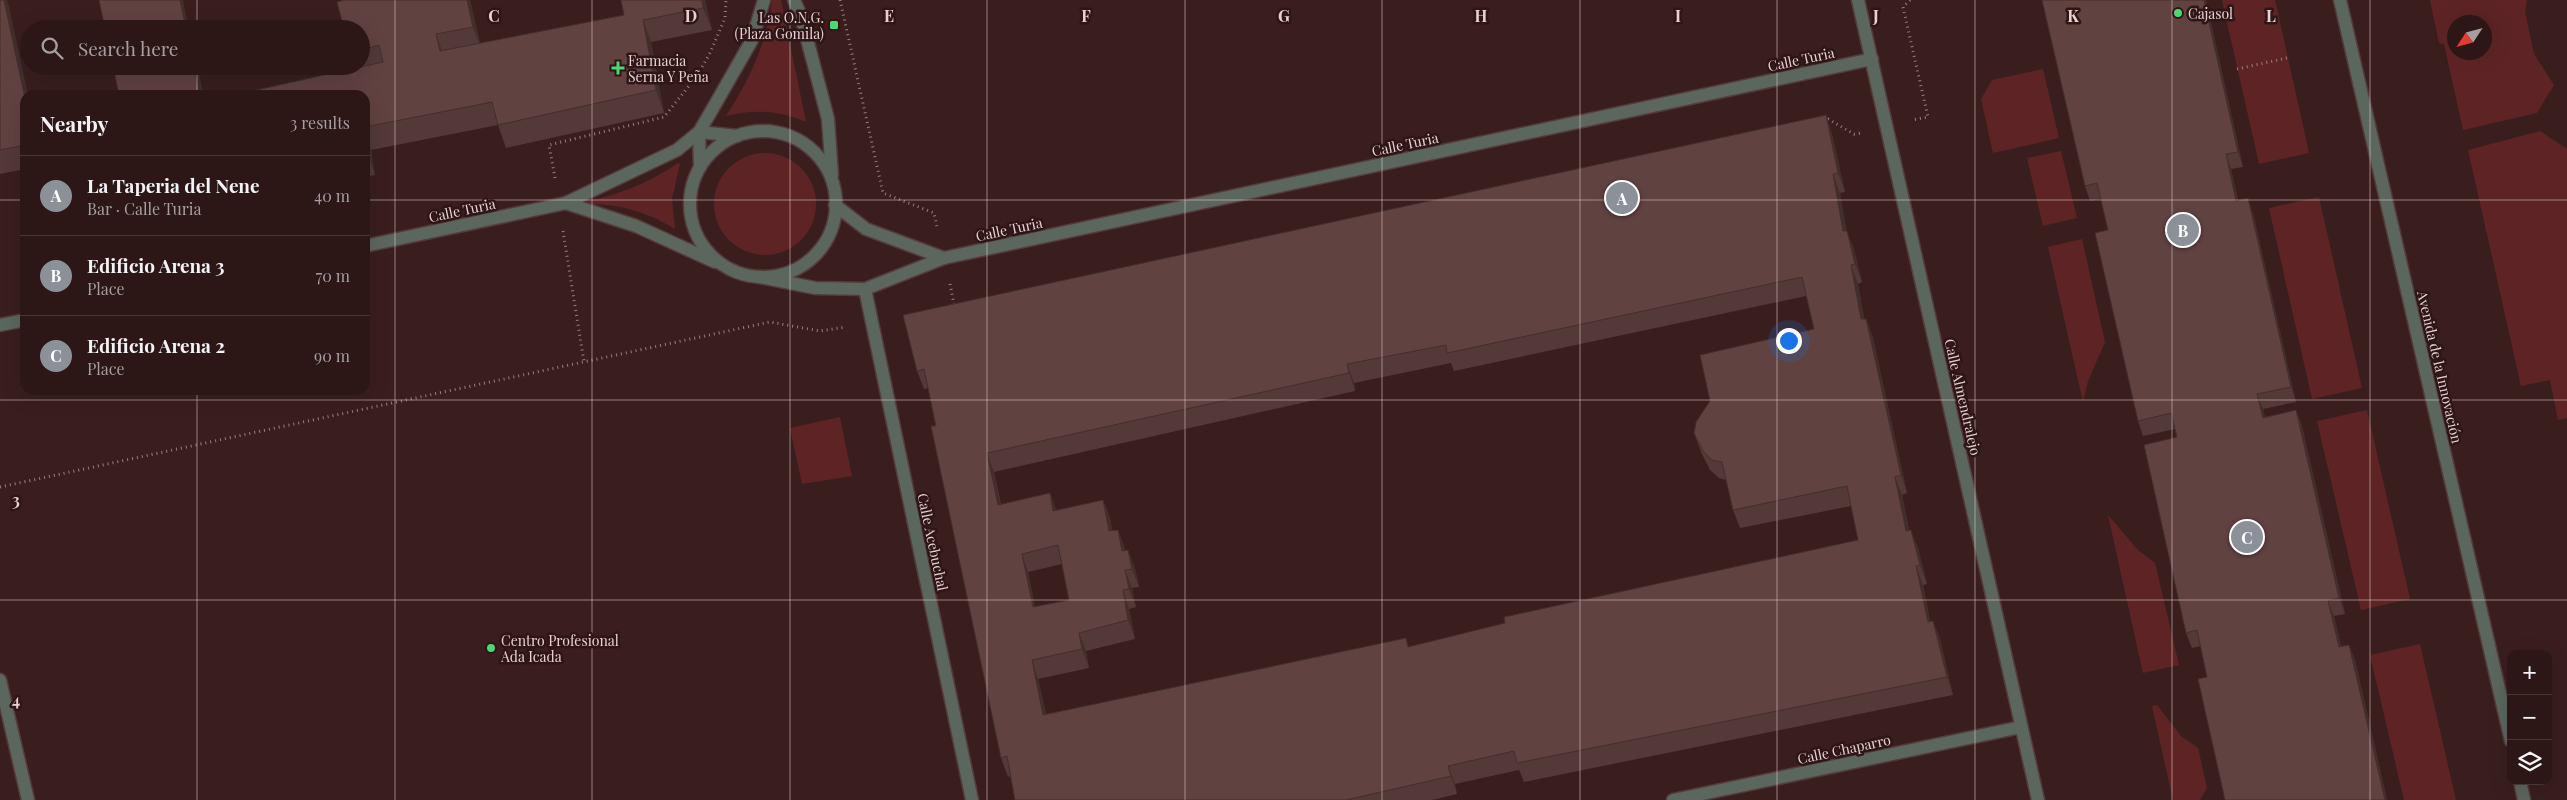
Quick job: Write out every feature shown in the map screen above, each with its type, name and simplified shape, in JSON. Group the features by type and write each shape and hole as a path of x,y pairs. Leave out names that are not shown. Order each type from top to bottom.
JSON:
{"street":[{"name":"Calle Turia","path":"370,245 566,203 677,150 699,132 709,115 752,40 764,0"},
{"path":"566,203 636,226 737,272 760,277 785,274 797,269 818,253 831,231 836,205 832,183 828,119 801,16 794,0"},
{"name":"Calle Almendralejo","path":"1858,0 2038,800"},
{"name":"Avenida de la Innovación","path":"2340,0 2511,740"},
{"name":"Calle Turia","path":"760,277 815,288 865,289 944,258 1872,59"},
{"path":"737,272 713,257 696,235 692,221 690,200 700,167 699,132 737,136 766,131 795,138 818,157 827,169 832,183"},
{"path":"700,167 716,148 737,136"},
{"path":"836,205 866,228 944,258"},
{"name":"Calle Acebuchal","path":"865,289 972,800"},
{"path":"0,325 20,321"},
{"path":"0,680 1,693 28,800"},
{"name":"Calle Chaparro","path":"1672,800 2021,727"},
{"path":"2521,785 2524,800"}],"path":[{"path":"554,171 549,144 664,117 697,76 710,53 725,18 726,0"},
{"path":"840,0 883,193 934,213"},
{"path":"1910,0 1903,6 1928,116"},
{"path":"2238,69 2287,58"},
{"path":"1819,121 1828,119 1854,134"},
{"path":"564,240 584,362"},
{"path":"945,306 962,303"},
{"path":"0,488 770,322 820,331 872,322"}],"shaded area":[{"path":"772,0 781,0 806,122 786,115 767,112 747,112 726,116 756,61 770,16"},
{"path":"2222,0 2275,0 2309,153 2259,164"},
{"path":"2430,0 2527,0 2525,12 2534,54 2554,85 2537,113 2463,130 2448,60 2492,60 2492,15 2447,15 2447,58 2444,44 2439,43"},
{"path":"2043,69 2059,138 1993,153 1981,99 1992,80"},
{"path":"2540,131 2567,149 2567,418 2558,420 2550,380 2521,386 2468,150"},
{"path":"2061,151 2077,218 2043,226 2027,158"},
{"path":"765,153 785,156 794,161 808,175 813,184 816,204 813,224 808,233 794,247 785,252 765,255 745,252 736,247 722,233 717,224 714,204 717,184 722,175 736,161 745,156"},
{"path":"678,163 680,164 672,199 675,229 653,217 631,209 608,205 583,204 583,202 609,196 633,187 656,177"},
{"path":"2319,197 2362,388 2312,399 2269,208"},
{"path":"2082,239 2105,342 2088,381 2083,402 2048,247"},
{"path":"2367,410 2410,599 2361,610 2317,421"},
{"path":"840,417 852,476 802,484 790,428"},
{"path":"2108,515 2138,550 2155,563 2179,665 2143,673"},
{"path":"2420,644 2456,800 2404,800 2370,655"},
{"path":"2157,705 2181,736 2198,748 2207,788 2200,800 2173,800 2152,706"}],"building":[{"path":"0,0 4,0 23,90 20,90 20,146 0,150"},
{"path":"99,0 180,0 184,20 103,20"},
{"path":"344,0 467,0 473,27 436,34 440,51 624,15 621,0 702,0 703,8 643,20 656,90 498,125 492,102 370,126 370,90 257,90 324,75 370,75 370,65 383,62 379,45 370,48 370,20 342,20 337,2"},
{"path":"2042,0 2204,0 2238,152 2226,154 2236,201 2248,198 2291,387 2257,394 2263,418 2296,410 2339,598 2328,601 2339,647 2349,645 2385,800 2225,800 2198,679 2207,677 2197,630 2186,633 2144,445 2177,437 2171,413 2138,421 2095,233 2108,230 2097,183 2085,186"},
{"path":"115,75 196,75 199,90 118,90"},
{"path":"1826,115 1838,173 1833,174 1843,231 1847,231 1855,264 1851,265 1861,319 1866,319 1901,475 1895,477 1906,531 1911,530 1920,565 1916,566 1928,622 1933,621 1947,677 1517,763 1514,751 1448,766 1451,776 1346,800 1015,800 1007,756 1001,758 931,426 936,426 924,369 917,371 903,315","holes":["1802,277 1814,329 1700,355 1710,401 1696,422 1694,433 1703,451 1712,460 1722,462 1733,510 1847,486 1858,540 1504,617 1505,623 1408,647 1406,638 1043,715 1032,660 1082,649 1079,633 1128,620 1123,590 1129,589 1125,570 1132,569 1128,550 1122,551 1118,530 1109,531 1103,500 1053,511 1050,493 998,505 987,453 1349,373 1347,364 1446,345 1447,353","1058,545 1069,600 1033,607 1022,554"]}],"place":[{"name":"Cajasol","path":"2178,13"},
{"name":"Las O.N.G. (Plaza Gomila)","path":"834,25"},
{"name":"Farmacia Serna Y Peña","path":"618,68"},
{"name":"La Taperia del Nene","path":"1622,198"},
{"name":"Edificio Arena 3","path":"2183,230"},
{"name":"Edificio Arena 2","path":"2247,537"},
{"name":"Centro Profesional Ada Icada","path":"491,648"}]}
